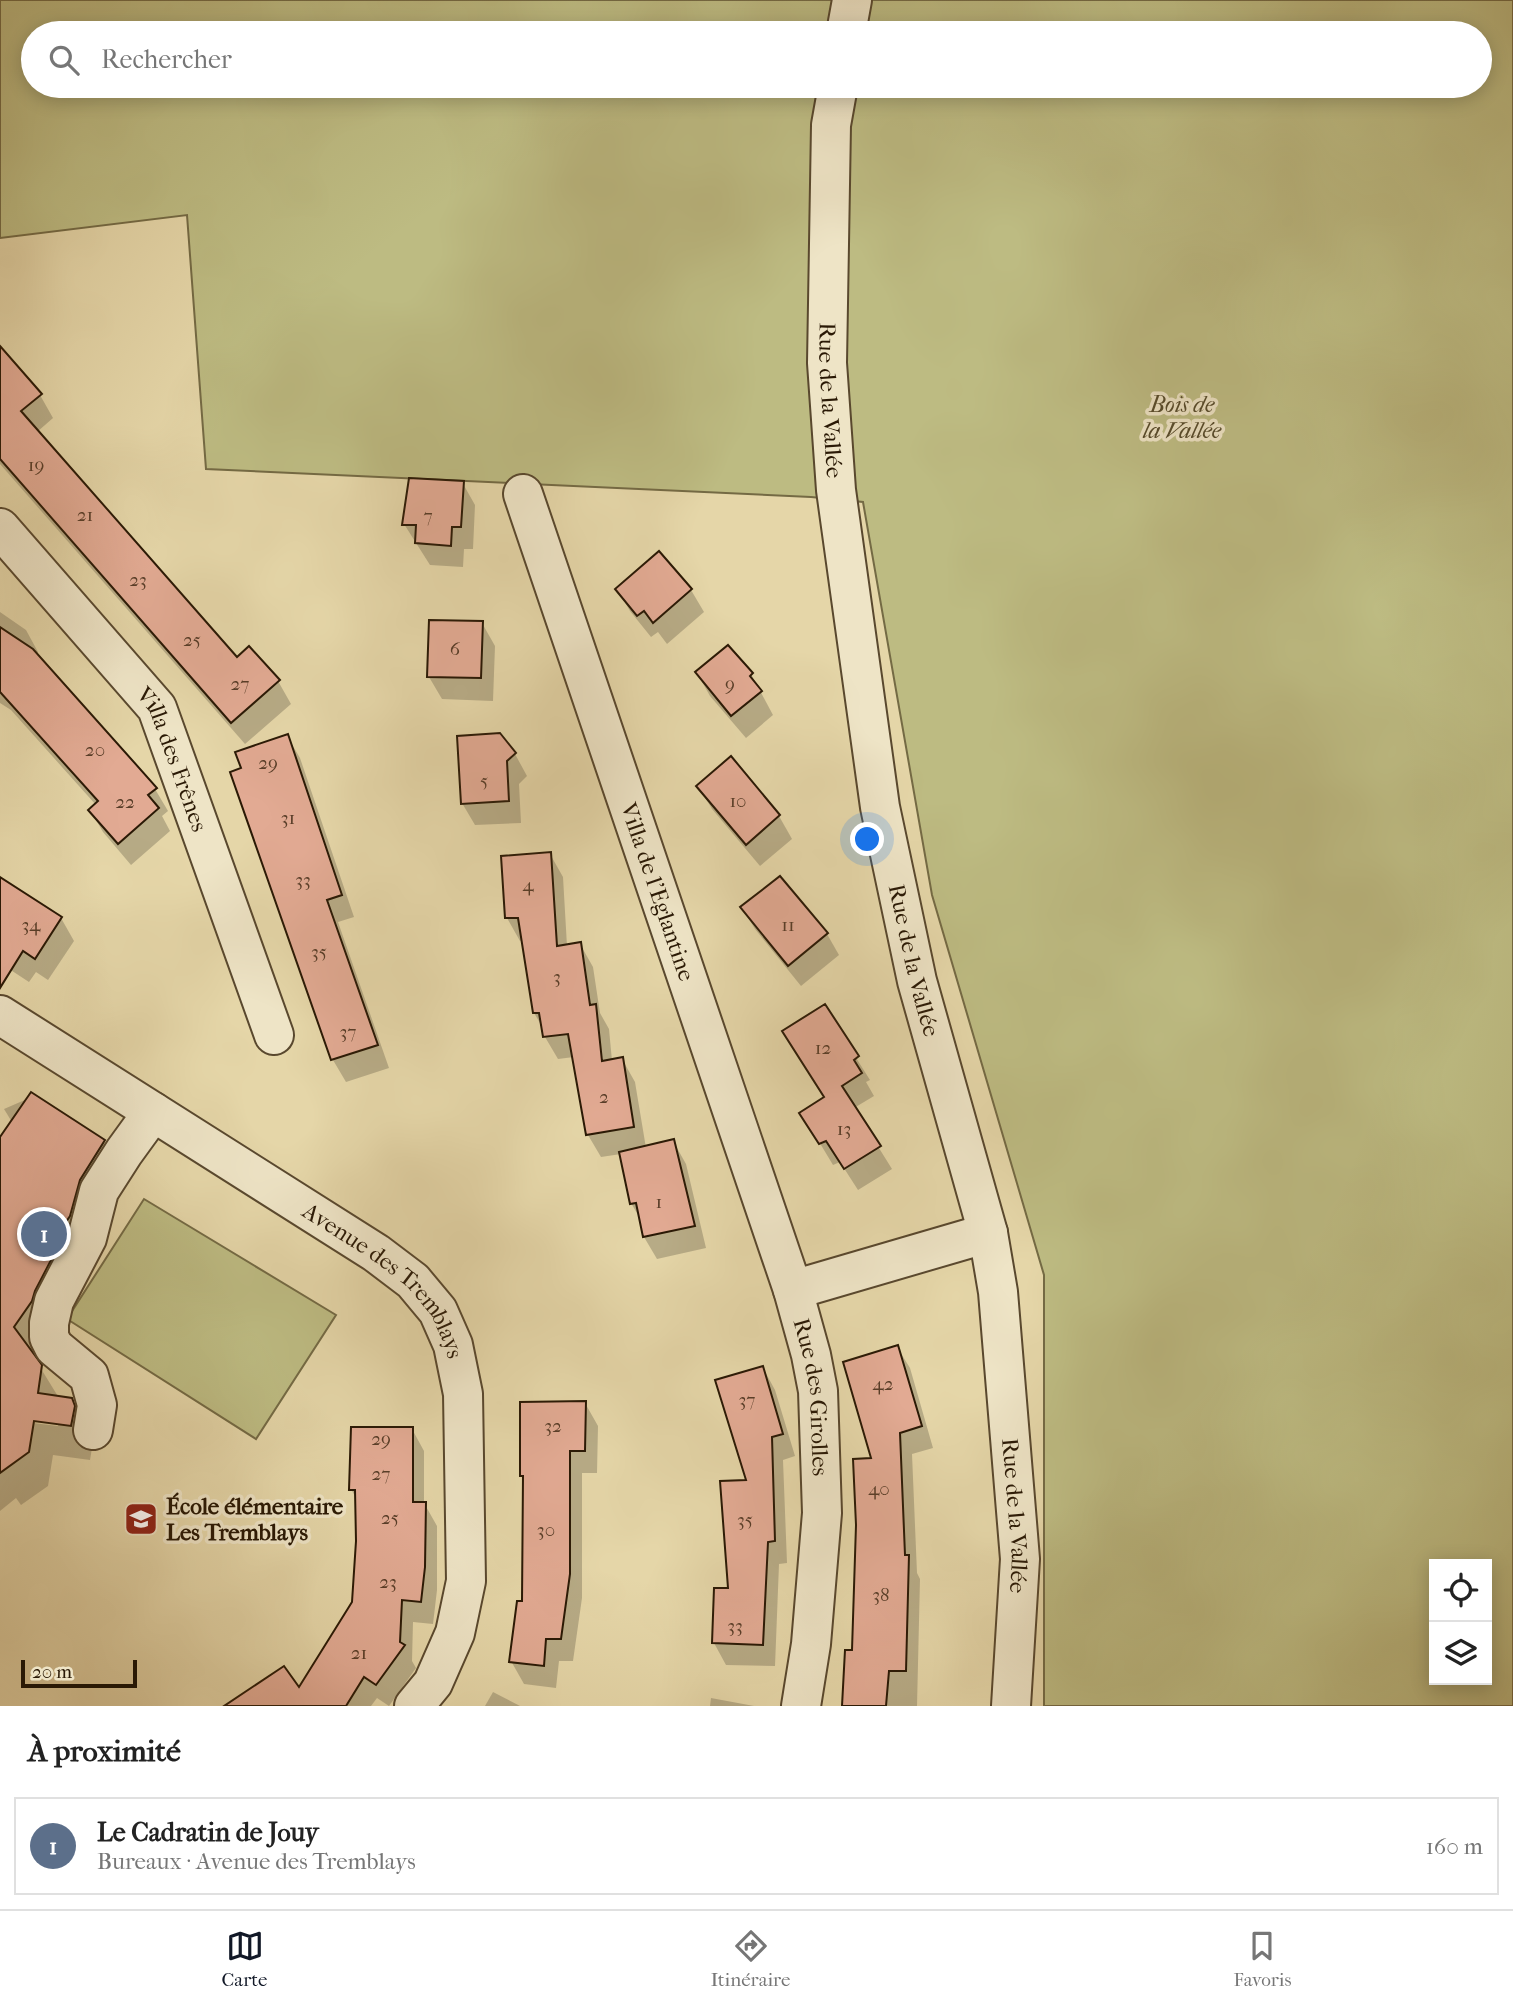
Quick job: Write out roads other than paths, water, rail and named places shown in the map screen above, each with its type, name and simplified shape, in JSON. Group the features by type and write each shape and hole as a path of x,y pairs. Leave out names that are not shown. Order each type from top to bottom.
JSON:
{"street":[{"path":"848,21 852,0"},
{"name":"Rue de la Vallée","path":"836,98 831,125 827,363 836,490 880,807 917,981 988,1233 1001,1324 1020,1559 1011,1706"},
{"name":"Villa de l'Eglantine","path":"523,494 793,1290"},
{"name":"Villa des Frênes","path":"0,528 157,708 274,1035"},
{"name":"Avenue des Tremblays","path":"0,1015 376,1253 413,1281 439,1311 453,1345 463,1394 467,1581 456,1633 433,1684 414,1706"},
{"path":"93,1430 97,1405 89,1376 54,1347 49,1337 49,1323 54,1301 87,1238 99,1191 153,1112"},
{"name":"Rue des Girolles","path":"801,1706 811,1644 821,1513 818,1391 793,1290 988,1233"}],"place":[{"name":"Le Cadratin de Jouy","path":"44,1234"},
{"name":"École élémentaire Les Tremblays","path":"141,1519"}],"park label":[{"name":"Bois de la Vallée","path":"1182,417"}]}
